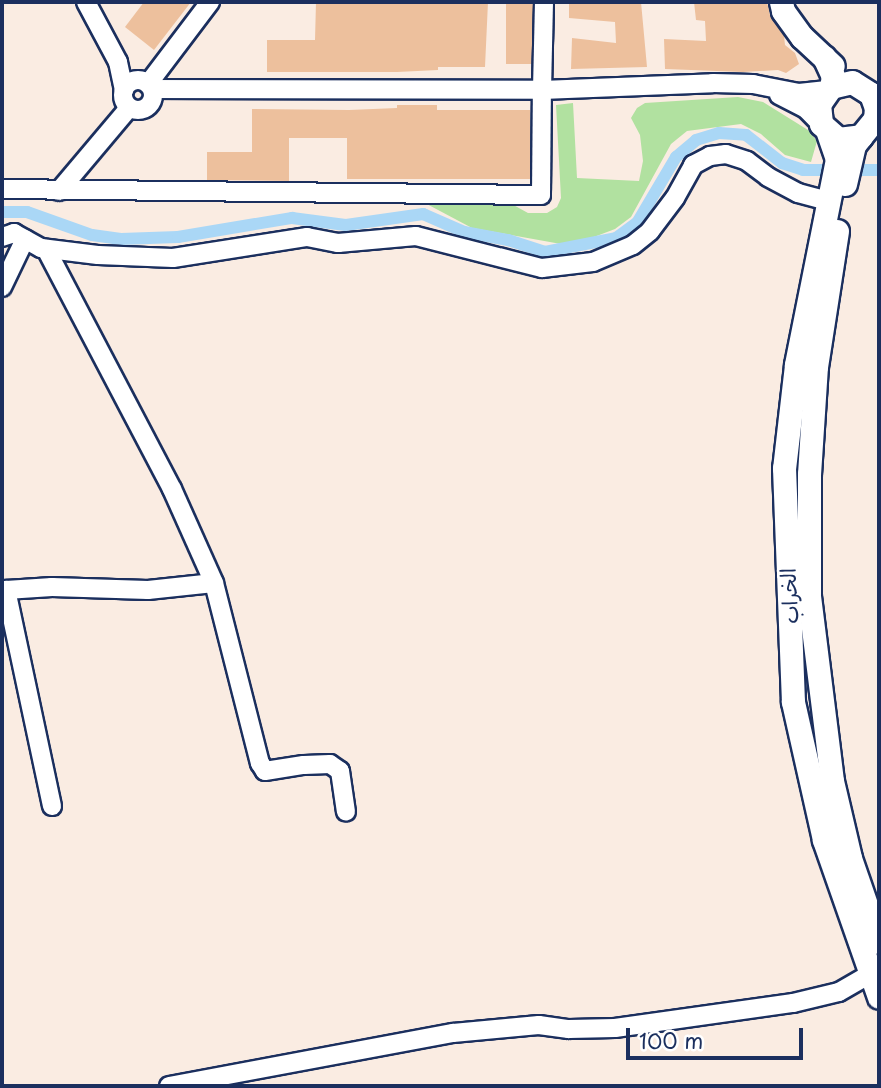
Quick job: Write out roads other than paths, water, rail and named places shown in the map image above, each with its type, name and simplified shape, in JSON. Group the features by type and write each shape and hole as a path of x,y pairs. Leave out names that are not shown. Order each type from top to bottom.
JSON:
{"main road":[{"path":"781,2 783,11 802,37 824,57 836,86"},
{"path":"836,86 866,88 877,103 870,131 843,160 834,192 816,366 809,474 809,596 832,781 850,858 879,942"},
{"path":"836,86 818,109 825,129 843,160"},
{"path":"825,129 844,140 870,131"},
{"name":"الخراب","path":"834,192 796,365 784,468 793,702 824,840 879,997"}],"street":[{"path":"86,2 117,62 127,99 139,111 148,89 210,2"},
{"path":"2,189 541,195 544,2"},
{"path":"117,62 148,89"},
{"path":"59,191 127,99 131,82 148,89 179,90 541,90 713,83 753,84 799,93 836,86"},
{"path":"753,84 805,108 825,129"},
{"path":"2,237 14,233 46,249 98,255 173,258 307,237 338,243 416,236 542,268 572,267 593,262 634,244 650,231 675,198 693,166 710,156 726,154 747,160 768,177 798,193 834,192"},
{"path":"2,287 25,239"},
{"path":"46,249 172,489 214,583 260,763 265,771 330,764 340,771 346,812"},
{"path":"52,806 6,590 52,586 148,590 214,583"},
{"path":"169,1086 475,1030 539,1025 569,1029 615,1028 793,1003 832,995 870,974"}],"waterway":[{"path":"2,212 27,212 92,235 121,239 178,237 292,218 346,225 423,214 464,232 508,240 545,252 616,238 637,223 676,157 696,140 719,133 746,135 782,163 803,170 879,170"}]}
